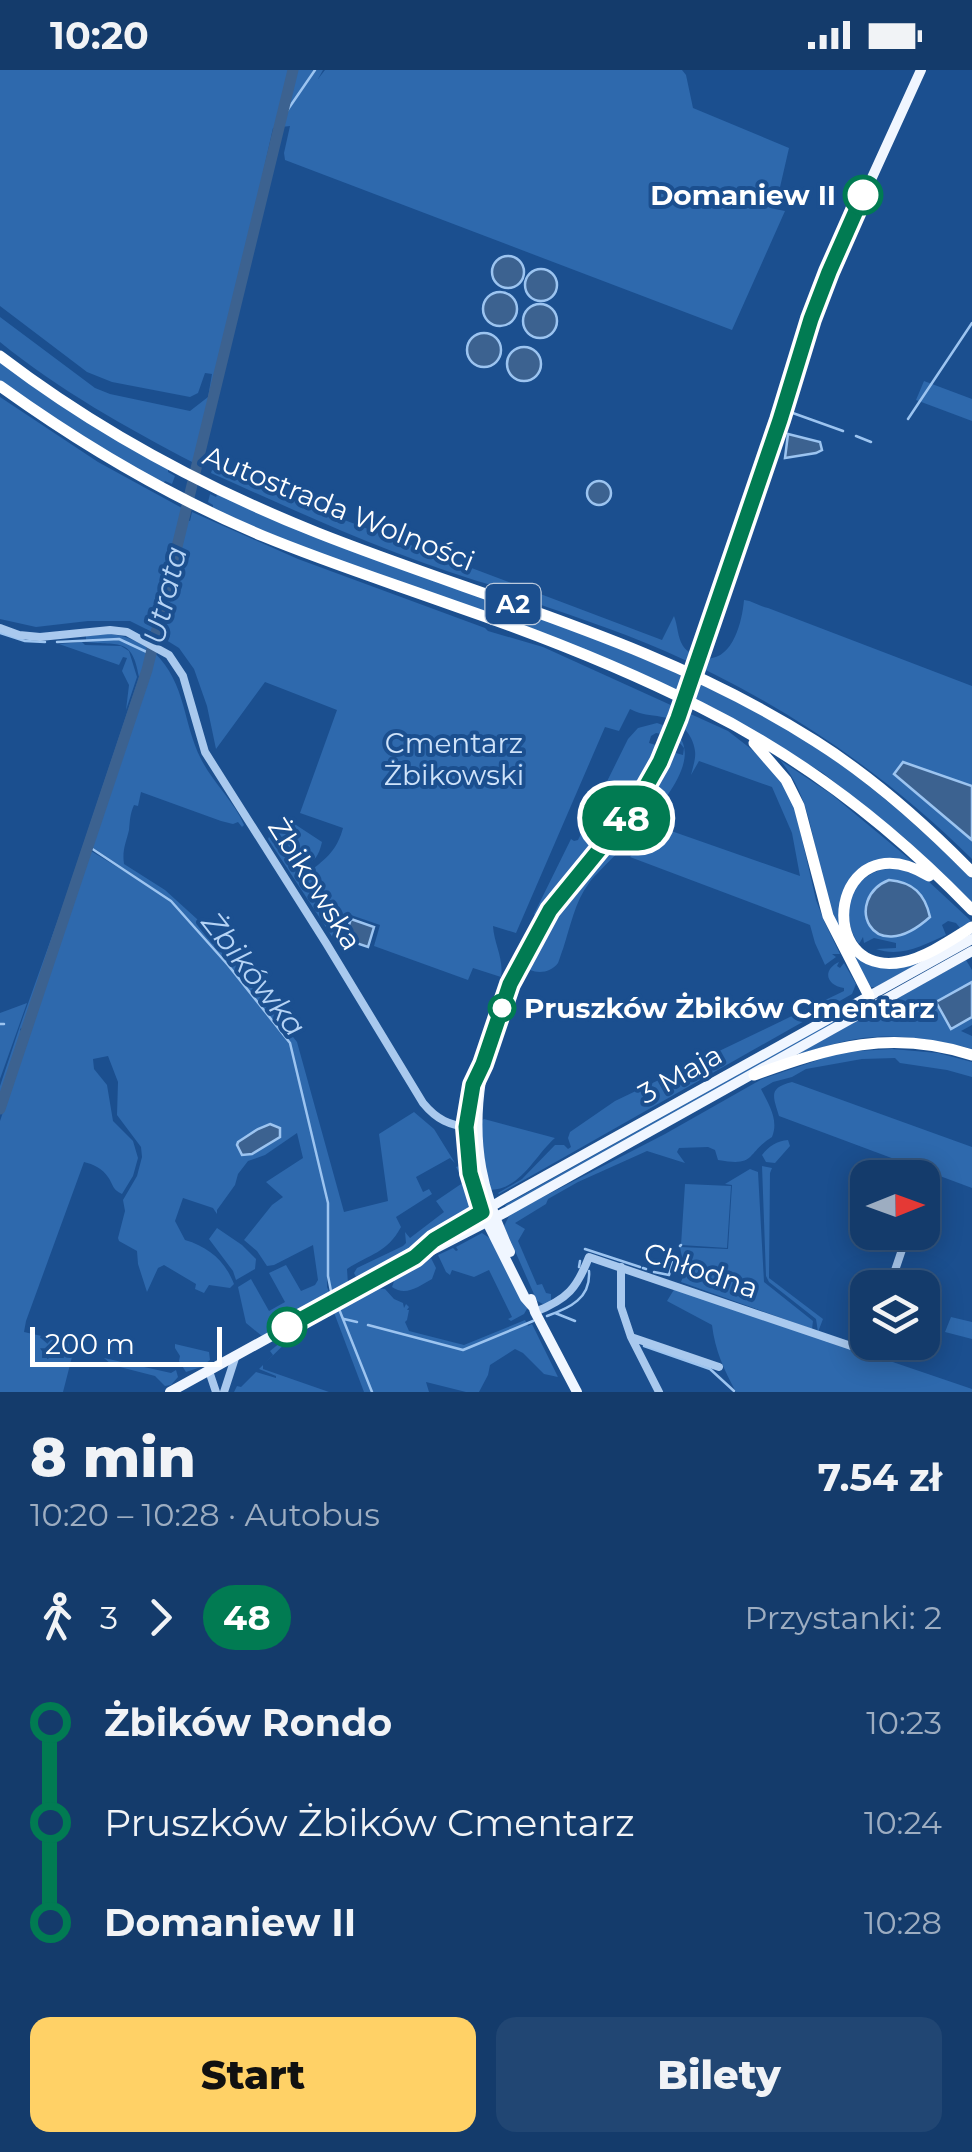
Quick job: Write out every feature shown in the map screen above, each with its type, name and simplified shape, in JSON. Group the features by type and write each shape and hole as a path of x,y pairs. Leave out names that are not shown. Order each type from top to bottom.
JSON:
{"highway":[{"name":"Autostrada Wolności","path":"0,356 66,404 206,483 316,532 627,646 762,710 834,754 928,830 972,872"},
{"name":"Autostrada Wolności","path":"0,386 81,442 200,507 279,543 578,652 732,724 841,794 898,840 972,910"},
{"path":"732,724 786,780 799,806 828,916 869,996"},
{"path":"954,892 915,868 896,863 878,865 858,877 848,892 843,906 844,926 858,951 890,963 912,960 970,938"},
{"path":"754,1075 822,1051 870,1043 921,1044 972,1055"}],"main road":[{"path":"577,1392 525,1298 470,1173 473,1085 510,984 540,924 635,806 660,762 703,646 811,319 922,70"},
{"name":"3 Maja","path":"170,1392 415,1257 433,1251 664,1108 970,938"},
{"name":"3 Maja","path":"489,1215 754,1075 888,998 970,938"},
{"path":"869,996 888,998"}],"street":[{"name":"Żbikowska","path":"0,628 40,637 118,630 169,655 183,676 205,752 423,1103 438,1119 471,1128"},
{"name":"Chłodna","path":"534,1309 558,1301 572,1291 590,1256 850,1346"},
{"path":"621,1267 621,1307 659,1392"},
{"path":"631,1336 719,1367"},
{"path":"224,1392 236,1355"},
{"path":"220,1364 228,1380"},
{"path":"209,1371 216,1392"}],"green space":[{"path":"0,70 323,70 318,79 325,70 682,70 693,108 789,148 775,209 785,211 732,330 285,160 290,126 273,128 218,375 194,463 94,407 0,342 0,317 95,388 110,394 190,411 208,397 212,374 205,373 198,393 190,397 112,382 87,372 0,306"},
{"path":"0,361 168,469 175,476 172,484 163,484 81,437 0,381"},
{"path":"924,381 972,399 972,421 916,400"},
{"name":"Cmentarz Żbikowski","path":"0,397 98,462 182,508 180,517 190,521 192,512 298,559 488,631 543,647 728,731 768,762 785,787 795,809 816,900 840,954 832,954 836,957 825,965 810,925 630,857 657,826 800,876 792,833 772,787 699,761 691,775 695,751 684,728 668,718 630,709 619,731 605,727 516,933 493,926 501,977 473,968 468,980 374,946 380,925 348,914 337,944 268,839 270,835 278,840 292,861 309,872 338,842 343,828 300,813 337,710 265,682 216,749 194,669 179,648 158,635 130,621 36,627 0,619"},
{"path":"212,470 662,640 674,616 683,646 700,657 713,658 728,648 738,630 744,600 972,686 972,786 903,762 951,821 972,840 972,859 866,768 749,692 626,635 356,537 211,473"},
{"path":"218,493 618,648 762,715 842,766 911,821 972,879 972,902 907,840 823,773 714,708 213,509 208,502 210,494 216,497"},
{"path":"108,634 129,638 149,649 42,977 25,1026 20,1029 22,1034 0,1100 0,1086 139,677 128,649 86,642 86,636"},
{"path":"59,644 121,646 129,651 137,677 126,710 129,685 122,671 127,658 123,657 119,665"},
{"path":"154,652 173,677 201,759 244,825 221,821 141,792 138,806 134,805 131,814 124,864 165,890 208,929 297,1042 344,1212 388,1201 379,1134 414,1112 434,1129 455,1163 450,1158 416,1177 423,1192 429,1189 432,1194 396,1217 401,1227 396,1236 384,1248 347,1269 348,1284 333,1293 329,1284 329,1202 295,1063 328,1203 327,1287 330,1294 325,1301 262,1336 246,1323 238,1287 251,1279 269,1311 285,1302 269,1273 286,1265 301,1291 318,1280 313,1245 267,1266 244,1240 283,1197 266,1182 303,1158 297,1133 265,1155 248,1161 217,1214 213,1208 183,1198 175,1221 185,1240 215,1256 234,1284 230,1288 209,1285 204,1293 164,1265 158,1268 147,1292 137,1251 118,1238 125,1211 123,1200 137,1176 141,1147 117,1115 118,1082 108,1056 93,1059 94,1069 107,1085 113,1121 133,1141 138,1158 133,1176 122,1194 103,1172 84,1162 26,1321 24,1332 68,1342 72,1357 63,1392 0,1392 0,1121 91,851 165,896 92,847"},
{"path":"657,723 679,736 682,745 674,736 651,736 649,743 659,746 644,779 619,817 536,917 534,914 571,839 578,840 628,739 638,728"},
{"path":"684,751 678,777 663,801 584,890 558,963 545,971 530,970 528,959 559,906 623,832 672,752 683,755"},
{"path":"780,760 831,794 913,862 889,859 867,866 847,887 839,916 847,938 879,966 907,966 923,961 871,987 849,948 831,907 803,802"},
{"path":"290,821 322,842 312,861 293,852 276,829"},
{"path":"897,867 927,880 969,919 972,943 956,923 948,921 942,925 946,935 912,949 876,949 896,948 896,943 874,938 864,943 863,937 859,944 850,925 852,896 873,873"},
{"path":"966,960 972,970 972,982 936,1002 951,1029 972,1017 972,1025 961,1031 972,1036 972,1049 924,1039 875,1037 796,1055"},
{"path":"839,962 837,966 840,968 844,963 856,984 852,994 498,1193 522,1179 555,1145 571,1147 570,1132 615,1101 844,991 828,977 830,969"},
{"path":"872,1002 506,1207 505,1205"},
{"path":"27,1003 0,1079 0,1013"},
{"path":"892,1049 938,1053 972,1062 972,1077 900,1063 895,1058 862,1059 806,1069 761,1089 772,1113 774,1131 745,1160 718,1160 715,1150 708,1147 679,1148 677,1152 685,1163 647,1151 578,1182 515,1223 525,1229 518,1241 537,1285 542,1284 546,1293 551,1294 545,1305 537,1301 504,1226 510,1214 762,1079 842,1052"},
{"path":"792,1082 972,1147 972,1188 940,1176 940,1160 897,1160 779,1116 774,1094 779,1087"},
{"path":"484,1119 555,1138 519,1178 489,1190 479,1123"},
{"path":"788,1140 790,1146 775,1163 766,1162 762,1155 767,1149"},
{"path":"462,1165 471,1203 464,1216 435,1227 404,1255 357,1279 357,1268 403,1246 405,1232 410,1238 444,1212 436,1201 464,1182 456,1167"},
{"path":"762,1166 772,1168 769,1278 823,1319 818,1332 816,1319 766,1276"},
{"path":"750,1169 758,1172 764,1282 813,1321 812,1329 681,1282 685,1272 680,1247 728,1249 732,1185 725,1184"},
{"path":"685,1184 731,1186 727,1248 681,1245"},
{"path":"217,1228 256,1259 255,1269 236,1280 209,1239"},
{"path":"482,1233 491,1239 528,1307 511,1321 489,1270 474,1277 452,1270 450,1275 438,1255 453,1248 458,1250 456,1247"},
{"path":"431,1258 436,1268 432,1279 407,1291 392,1287 396,1276"},
{"path":"371,1288 385,1289 404,1308 406,1304 409,1307 405,1322 409,1331 464,1345 525,1320 528,1326 532,1324 558,1377 544,1374 515,1349 490,1365 479,1392 426,1382 429,1392 364,1392 333,1310"},
{"path":"675,1288 850,1348 850,1360 887,1360 972,1392 736,1392 721,1360 712,1325 667,1301"},
{"path":"322,1315 300,1329 263,1365 285,1336"},
{"path":"951,1317 972,1322 972,1339 945,1332"},
{"path":"175,1344 209,1352 210,1360 186,1372"},
{"path":"104,1358 171,1373 176,1370 178,1377 165,1386 155,1376 112,1365"},
{"path":"263,1365 263,1369 329,1392 234,1392 256,1372 276,1378 259,1369"}],"shaded area":[{"path":"508,256 519,261 524,272 519,283 508,288 497,283 492,272 497,261"},
{"path":"541,269 552,274 557,285 552,296 541,301 530,296 525,285 530,274"},
{"path":"500,292 512,297 517,309 512,321 500,326 488,321 483,309 488,297"},
{"path":"540,304 552,309 557,321 552,333 540,338 528,333 523,321 528,309"},
{"path":"484,333 496,338 501,350 496,362 484,367 472,362 467,350 472,338"},
{"path":"524,347 536,352 541,364 536,376 524,381 512,376 507,364 512,352"},
{"path":"788,434 820,442 822,450 785,458"},
{"path":"599,481 608,484 608,502 599,505 590,502 587,493 590,484"},
{"path":"903,762 972,786 972,840 894,774"},
{"path":"889,880 905,883 917,891 930,917 909,932 892,937 879,934 866,914 875,889"},
{"path":"351,919 374,927 368,947 344,939"},
{"path":"972,982 972,1017 951,1029 936,1002"},
{"path":"270,1124 280,1128 280,1137 252,1154 242,1155 238,1142"}],"waterway":[{"name":"Utrata","path":"0,1109 147,670 293,70"},
{"path":"282,118 315,70"},
{"path":"908,419 972,323"},
{"path":"790,412 843,431"},
{"path":"856,436 871,442"},
{"path":"0,633 45,642"},
{"path":"57,642 119,639 151,654"},
{"name":"Żbikówka","path":"88,846 171,901 290,1043 328,1203 331,1291"},
{"path":"585,1249 640,1267"},
{"path":"654,1272 669,1275 675,1256"},
{"path":"579,1267 580,1261"},
{"path":"547,1316 583,1295 589,1271"},
{"name":"Żbikówka","path":"339,1309 372,1392"},
{"path":"555,1313 575,1321"},
{"path":"344,1319 357,1322"},
{"path":"368,1325 463,1350 533,1321"},
{"path":"644,1346 710,1369 734,1391"}],"bus line":[{"name":"48","path":"287,1327 415,1257 434,1240 482,1212 470,1173 466,1127 473,1085 510,984 550,910 622,824 660,762 780,420 811,319 863,195"}],"place":[{"name":"Domaniew II","path":"863,195"},
{"name":"Pruszków Żbików Cmentarz","path":"502,1008"}]}
